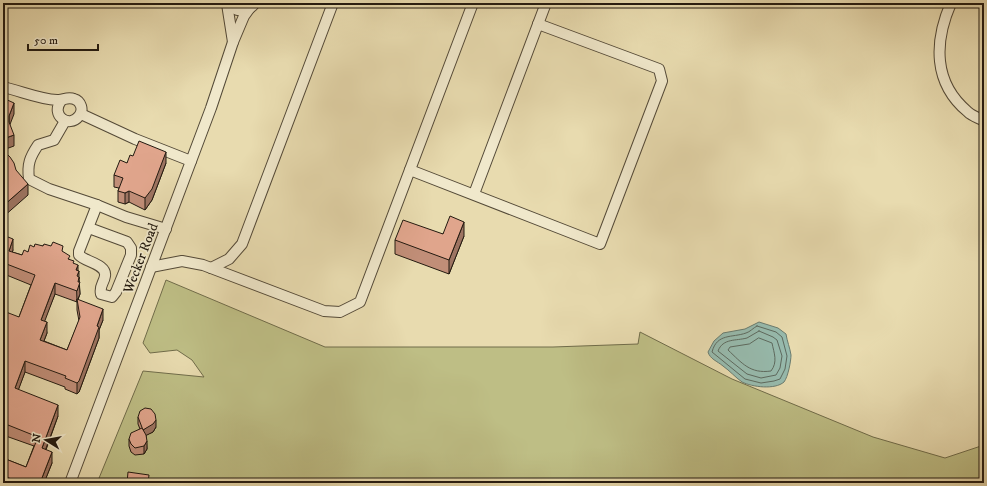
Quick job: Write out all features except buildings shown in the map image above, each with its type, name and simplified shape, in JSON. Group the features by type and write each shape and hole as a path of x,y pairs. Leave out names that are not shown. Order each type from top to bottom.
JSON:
{"street":[{"path":"211,268 229,259 242,244 333,3"},
{"path":"151,267 182,261 203,265 324,311 340,312 360,302 473,3"},
{"path":"474,194 546,3"},
{"path":"951,3 941,37 939,62 944,82 953,98 969,113 984,121"},
{"name":"Wecker Road","path":"227,4 232,8 243,11 252,6"},
{"name":"Wecker Road","path":"227,4 233,42"},
{"name":"Wecker Road","path":"70,483 226,68 233,42 244,16 252,6"},
{"path":"410,170 600,244 662,81 659,69 538,24"},
{"path":"3,87 47,99 61,101 68,98 76,99 81,106 81,114 76,119 69,122 65,121 58,112 61,101"},
{"path":"81,114 191,162"},
{"path":"65,121 54,140 38,145 32,155 28,168 29,179 49,189 97,205 126,217 166,229"},
{"path":"89,228 127,242 131,248 130,255 116,292 112,297 101,294 100,289 105,276 104,271 100,266 82,259 79,255 79,251 97,205"}],"green space":[{"path":"166,280 325,347 553,347 638,344 640,332 732,379 873,437 945,458 984,445 984,483 97,483 143,371 204,377 192,360 177,350 150,353 143,343"}],"water":[{"path":"759,322 778,328 786,334 791,355 787,377 780,385 763,387 742,382 712,358 708,352 714,341 723,333 745,329"}]}
